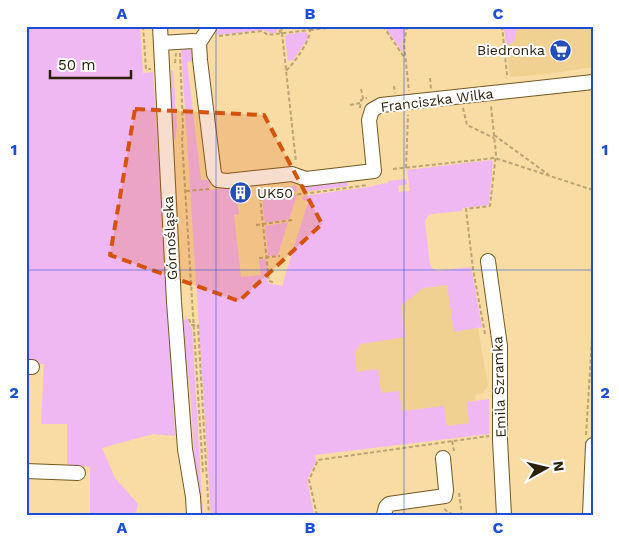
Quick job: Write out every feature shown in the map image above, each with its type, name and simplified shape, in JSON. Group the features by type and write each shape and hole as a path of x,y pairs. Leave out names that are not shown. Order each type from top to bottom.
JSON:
{"street":[{"name":"Górnośląska","path":"160,26 170,245 185,449 186,515"},
{"path":"161,43 177,42 207,35"},
{"name":"Franciszka Wilka","path":"207,35 200,60 214,174 218,180 236,181 292,174 306,179 374,171 369,120 372,110 381,105 408,98 462,96 593,82"},
{"name":"Emila Szramka","path":"488,260 500,346 500,440 504,515"},
{"path":"590,442 592,498 590,515"},
{"name":"Górnośląska","path":"185,449 194,515"},
{"path":"384,515 389,504 445,496 443,458"},
{"path":"26,471 78,473"}],"path":[{"path":"274,26 282,33"},
{"path":"281,26 296,175"},
{"path":"207,35 262,31 268,35 343,26"},
{"path":"383,26 405,58"},
{"path":"406,168 408,98 404,44 408,26"},
{"path":"286,71 293,64 311,36 310,30"},
{"path":"174,67 177,42"},
{"path":"177,42 203,477"},
{"path":"430,78 432,91"},
{"path":"361,89 363,99"},
{"path":"462,96 467,125 494,136 552,177"},
{"path":"473,269 466,209 490,206 496,158 490,100"},
{"path":"350,104 360,103"},
{"path":"393,169 496,158 593,190"},
{"path":"260,196 269,281 273,282"},
{"path":"256,225 292,220"},
{"path":"260,258 280,256"},
{"path":"188,317 191,325 198,325 209,515"},
{"path":"590,442 593,323"},
{"path":"317,515 309,480 318,460 492,436"},
{"path":"439,505 453,515"}],"highlighted area":[{"path":"135,109 264,115 322,224 239,301 110,255"}],"shaded area":[{"path":"26,26 140,26 143,73 153,72 175,436 153,434 102,448 115,478 138,504 136,512 131,515 90,515 90,467 67,465 67,424 41,424 44,364 26,363"},
{"path":"220,26 272,26 277,30 276,33 263,30 218,35 216,33"},
{"path":"384,26 406,26 402,43 403,53"},
{"path":"504,26 593,26 593,67 548,74 510,77"},
{"path":"507,26 518,26 514,41 509,45 506,42 504,28"},
{"path":"305,32 308,34 308,38 293,60 288,61 285,36"},
{"path":"181,47 191,50 195,61 187,62 201,180 209,180 210,190 235,187 239,214 234,215 241,277 261,275 259,260 266,259 268,283 282,286 308,202 302,199 303,196 375,186 388,183 388,181 406,179 407,184 398,186 399,192 410,191 407,170 491,160 493,162 489,205 462,208 462,211 431,214 425,221 430,265 433,269 438,271 471,267 482,327 454,332 447,285 423,288 401,306 405,337 361,344 355,352 357,372 378,369 381,393 399,391 402,411 444,406 447,426 469,423 467,402 489,399 489,434 315,455 316,461 307,480 314,515 211,515"},
{"path":"173,70 177,127 175,140 170,130 171,71"},
{"path":"347,179 348,186 302,192 303,185"},
{"path":"296,186 296,192 262,195 261,190"},
{"path":"297,195 289,219 265,223 262,198"},
{"path":"288,222 278,255 268,256 265,226"},
{"path":"469,276 488,386 483,393 475,395 478,421 466,430 314,451 290,385 422,286"},
{"path":"186,317 192,329 203,515 198,515 190,387 181,326"}],"place":[{"name":"Biedronka","path":"561,50"},
{"name":"UK50","path":"241,193"}]}
